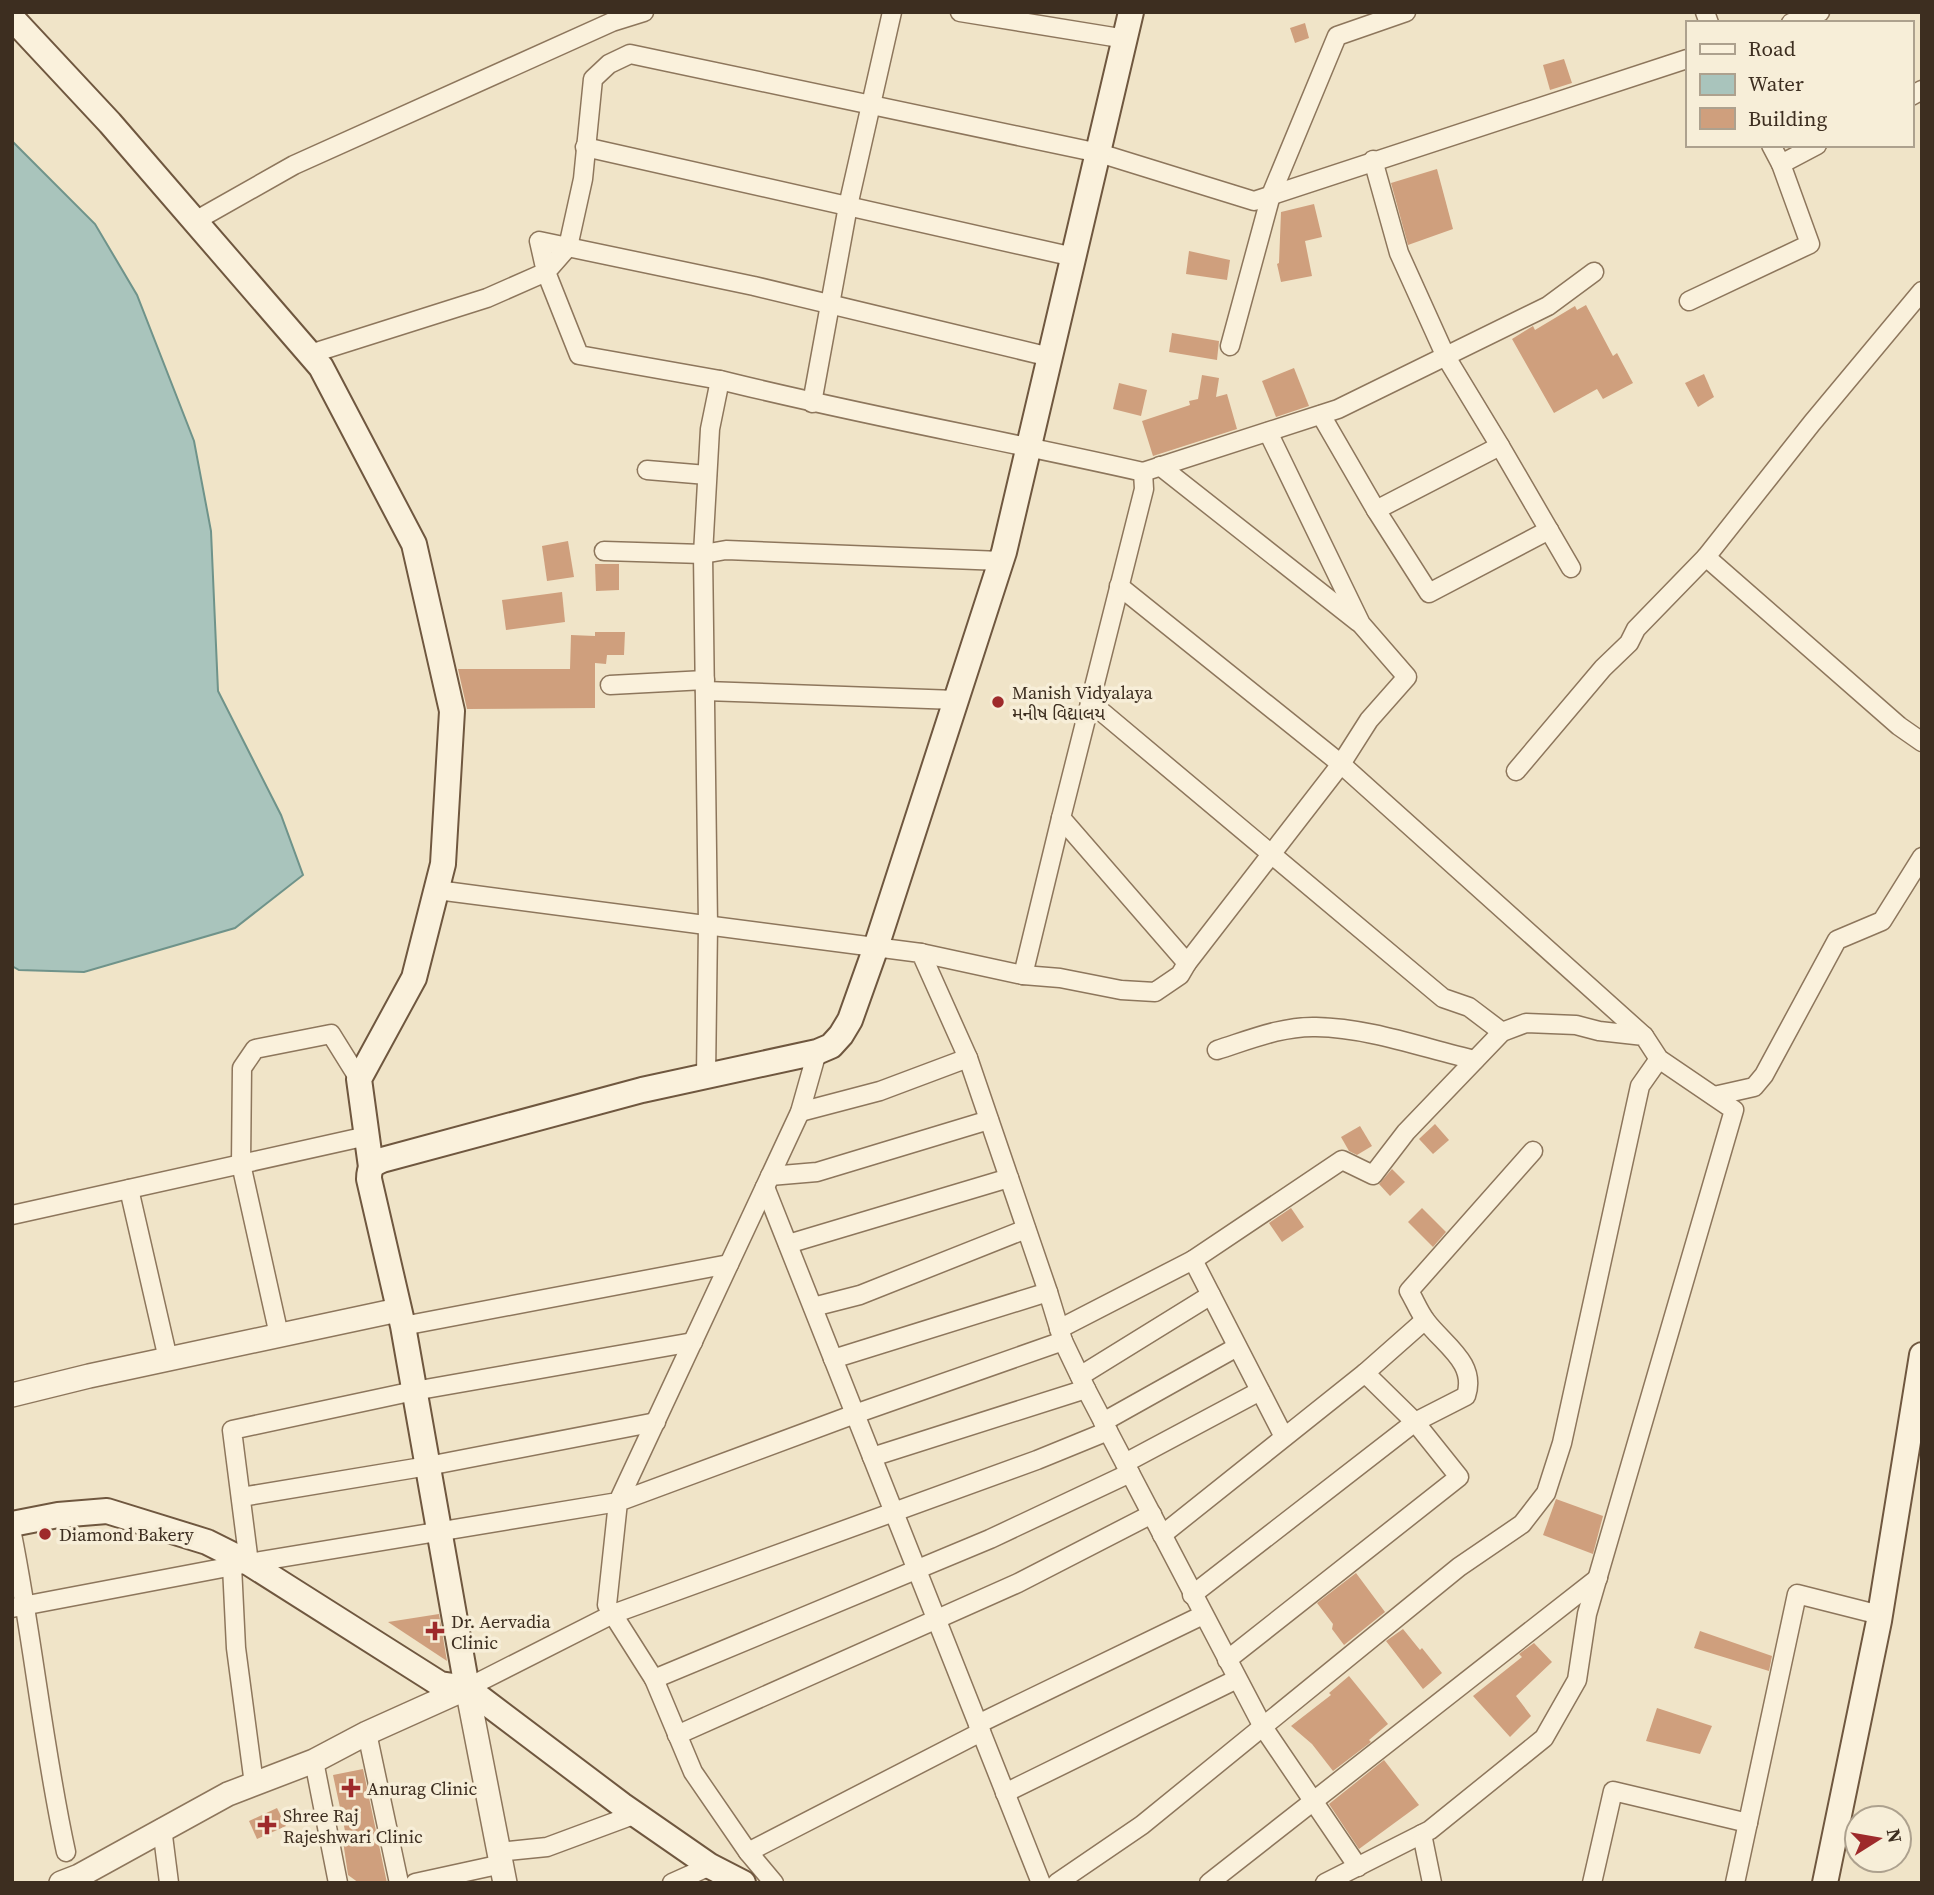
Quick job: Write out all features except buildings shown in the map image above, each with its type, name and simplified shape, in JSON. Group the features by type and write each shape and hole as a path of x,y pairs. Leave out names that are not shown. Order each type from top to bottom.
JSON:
{"main road":[{"path":"371,1167 382,1160 642,1090 817,1052 831,1046 841,1035 850,1020 876,947 1001,561 1131,12"},
{"path":"12,18 110,123 321,367 414,544 452,711 443,864 414,978 359,1079 371,1167 369,1179 401,1318 467,1688"},
{"path":"1825,1883 1881,1615 1922,1355"},
{"path":"12,1524 58,1515 107,1511 207,1542 440,1684 467,1688 636,1814 710,1866 743,1883"}],"street":[{"path":"195,221 294,165 612,22 644,12"},
{"path":"812,403 848,206 892,12"},
{"path":"960,12 1126,39"},
{"path":"1230,346 1271,195 1337,36 1406,12"},
{"path":"1796,21 1820,12"},
{"path":"310,354 487,298 546,272 568,247 583,179 593,79 609,64 630,54 1099,153 1254,201 1686,59"},
{"path":"585,147 1074,257"},
{"path":"1689,301 1810,244 1781,164 1772,147"},
{"path":"1781,164 1812,147"},
{"path":"1373,160 1399,253 1446,356 1571,568"},
{"path":"437,890 921,953 1023,975 1060,978 1121,990 1155,992 1180,975 1186,963 1341,764 1369,720 1407,677 1361,624 1152,469 812,403 720,380 579,355 546,272 539,241 828,304 1050,357"},
{"path":"1152,469 1338,409 1548,306 1594,272"},
{"path":"1516,771 1603,668 1629,643 1636,629 1706,557 1812,423 1922,291"},
{"path":"706,1076 708,925 703,554 710,429 720,380"},
{"path":"1321,415 1376,510 1429,593 1549,530"},
{"path":"1268,432 1361,624"},
{"path":"1376,510 1500,446"},
{"path":"1023,975 1119,586 1144,489 1152,469"},
{"path":"647,470 707,475"},
{"path":"604,551 703,554 726,550 1001,561"},
{"path":"1706,557 1899,726 1922,742"},
{"path":"1119,586 1341,764 1644,1036 1659,1059 1734,1110 1587,1614 1577,1680 1544,1738 1430,1830 1325,1883"},
{"path":"610,685 705,686 956,700"},
{"path":"1090,702 1443,998 1469,1007 1502,1032"},
{"path":"1061,818 1186,963"},
{"path":"1714,1096 1754,1087 1764,1075 1837,940 1882,921 1922,857"},
{"path":"921,953 968,1058 1061,1335 1083,1383 1263,1727 1357,1867"},
{"path":"19,1606 241,1565 618,1502 1061,1335 1193,1260 1342,1160 1373,1175 1406,1132 1502,1032 1526,1023 1576,1026 1644,1036"},
{"path":"1217,1050 1259,1035 1314,1026 1374,1034 1475,1060"},
{"path":"279,1335 241,1164 242,1068 255,1049 331,1034 359,1079"},
{"path":"774,1883 748,1852 693,1772 654,1679 607,1605 618,1502 800,1112 817,1052"},
{"path":"800,1112 880,1091 968,1058"},
{"path":"1057,1883 1142,1825 1459,1567 1522,1524 1546,1493 1562,1443 1640,1086 1659,1059"},
{"path":"768,1182 817,1172 989,1120"},
{"path":"12,1215 367,1136"},
{"path":"1192,1595 1415,1422 1466,1396 1470,1384 1465,1363 1425,1320 1409,1291 1533,1151"},
{"path":"788,1244 1009,1178"},
{"path":"768,1182 788,1244 1041,1883"},
{"path":"130,1189 169,1359"},
{"path":"813,1307 860,1295 1026,1229"},
{"path":"1193,1260 1284,1437"},
{"path":"12,1395 279,1335 401,1318 729,1264"},
{"path":"833,1359 1048,1292"},
{"path":"872,1457 1009,1412 1083,1383 1211,1295"},
{"path":"1162,1535 1365,1373 1425,1320"},
{"path":"254,1784 236,1648 241,1565 241,1497 232,1430 414,1391 693,1342"},
{"path":"61,1883 79,1876 228,1794 314,1760 467,1688 613,1614 1037,1460 1106,1427 1237,1347"},
{"path":"1227,1660 1459,1477 1415,1422 1365,1373"},
{"path":"654,1679 990,1538 1127,1468 1260,1391"},
{"path":"241,1497 428,1466 656,1422"},
{"path":"677,1735 1018,1583 1152,1514"},
{"path":"12,1534 19,1606 66,1852"},
{"path":"1209,1883 1598,1578"},
{"path":"1735,1883 1797,1594 1881,1615"},
{"path":"748,1852 980,1728 1203,1615"},
{"path":"1005,1793 1237,1679"},
{"path":"467,1688 502,1866"},
{"path":"367,1733 399,1883"},
{"path":"314,1760 338,1883"},
{"path":"1592,1883 1613,1791 1748,1823"},
{"path":"415,1883 502,1866 636,1814"},
{"path":"162,1828 169,1883"},
{"path":"1422,1834 1432,1883"},
{"path":"671,1883 710,1866"}],"water":[{"path":"12,141 95,224 137,295 194,441 211,531 218,691 281,815 303,875 235,928 84,972 19,970 12,966"}],"place":[{"name":"Manish Vidyalaya મનીષ વિદ્યાલય","path":"998,702"},
{"name":"Diamond Bakery","path":"45,1534"},
{"name":"Dr. Aervadia Clinic","path":"435,1631"},
{"name":"Anurag Clinic","path":"351,1788"},
{"name":"Shree Raj Rajeshwari Clinic","path":"267,1825"}]}
